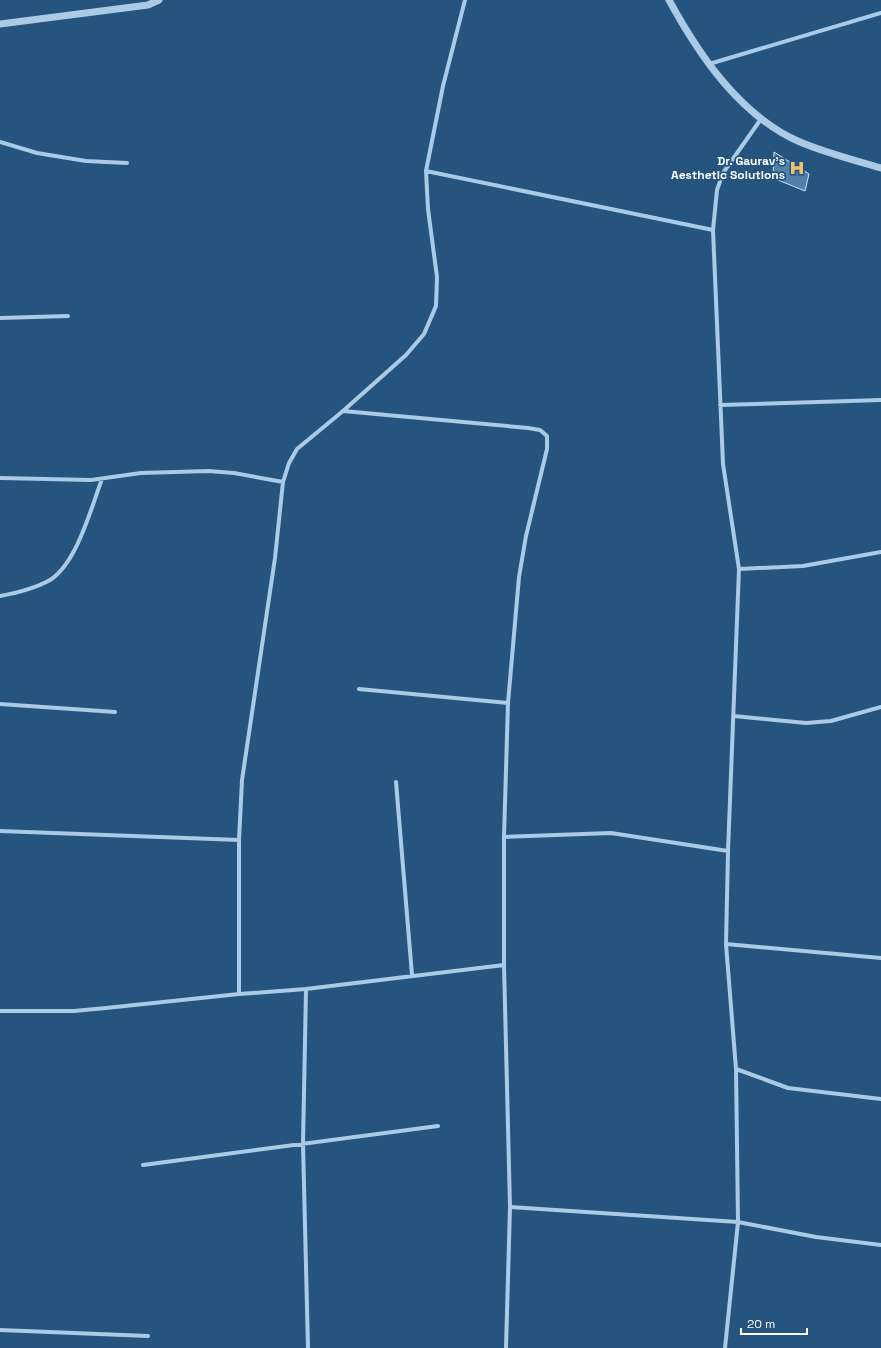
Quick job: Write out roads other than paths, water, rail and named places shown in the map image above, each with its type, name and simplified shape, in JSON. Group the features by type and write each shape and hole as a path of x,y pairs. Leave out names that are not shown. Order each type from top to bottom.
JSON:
{"street":[{"path":"0,24 148,5 159,0"},
{"path":"239,994 239,840 242,780 275,558 283,482 289,463 297,449 343,412 411,350 424,334 436,306 438,277 428,209 426,171 443,86 466,0"},
{"path":"669,0 709,64 732,92 761,119 798,141 881,168"},
{"path":"709,64 881,13"},
{"path":"725,1348 738,1222 736,1069 726,944 728,851 739,569 723,464 713,230 717,190 723,173 761,119"},
{"path":"0,142 37,153 86,161 127,163"},
{"path":"426,171 713,230"},
{"path":"0,318 68,316"},
{"path":"720,405 881,400"},
{"path":"343,412 528,428 540,430 547,436 547,449 526,536 519,577 508,703 504,836 504,965 510,1207 506,1348"},
{"path":"0,478 91,480 147,472 208,471 234,473 283,482"},
{"path":"0,596 38,585 51,579 59,572 77,545 102,479"},
{"path":"739,569 803,566 881,552"},
{"path":"360,689 508,703"},
{"path":"0,704 115,712"},
{"path":"734,716 806,723 831,721 881,707"},
{"path":"396,782 412,975"},
{"path":"0,831 239,840"},
{"path":"504,836 611,833 728,851"},
{"path":"726,944 881,958"},
{"path":"0,1011 74,1011 306,988 504,965"},
{"path":"306,988 303,1144 308,1348"},
{"path":"736,1069 788,1088 881,1099"},
{"path":"143,1165 438,1126"},
{"path":"510,1207 738,1222 816,1237 881,1245"},
{"path":"0,1330 148,1336"}],"place":[{"name":"Dr. Gaurav's Aesthetic Solutions","path":"797,168"}]}
